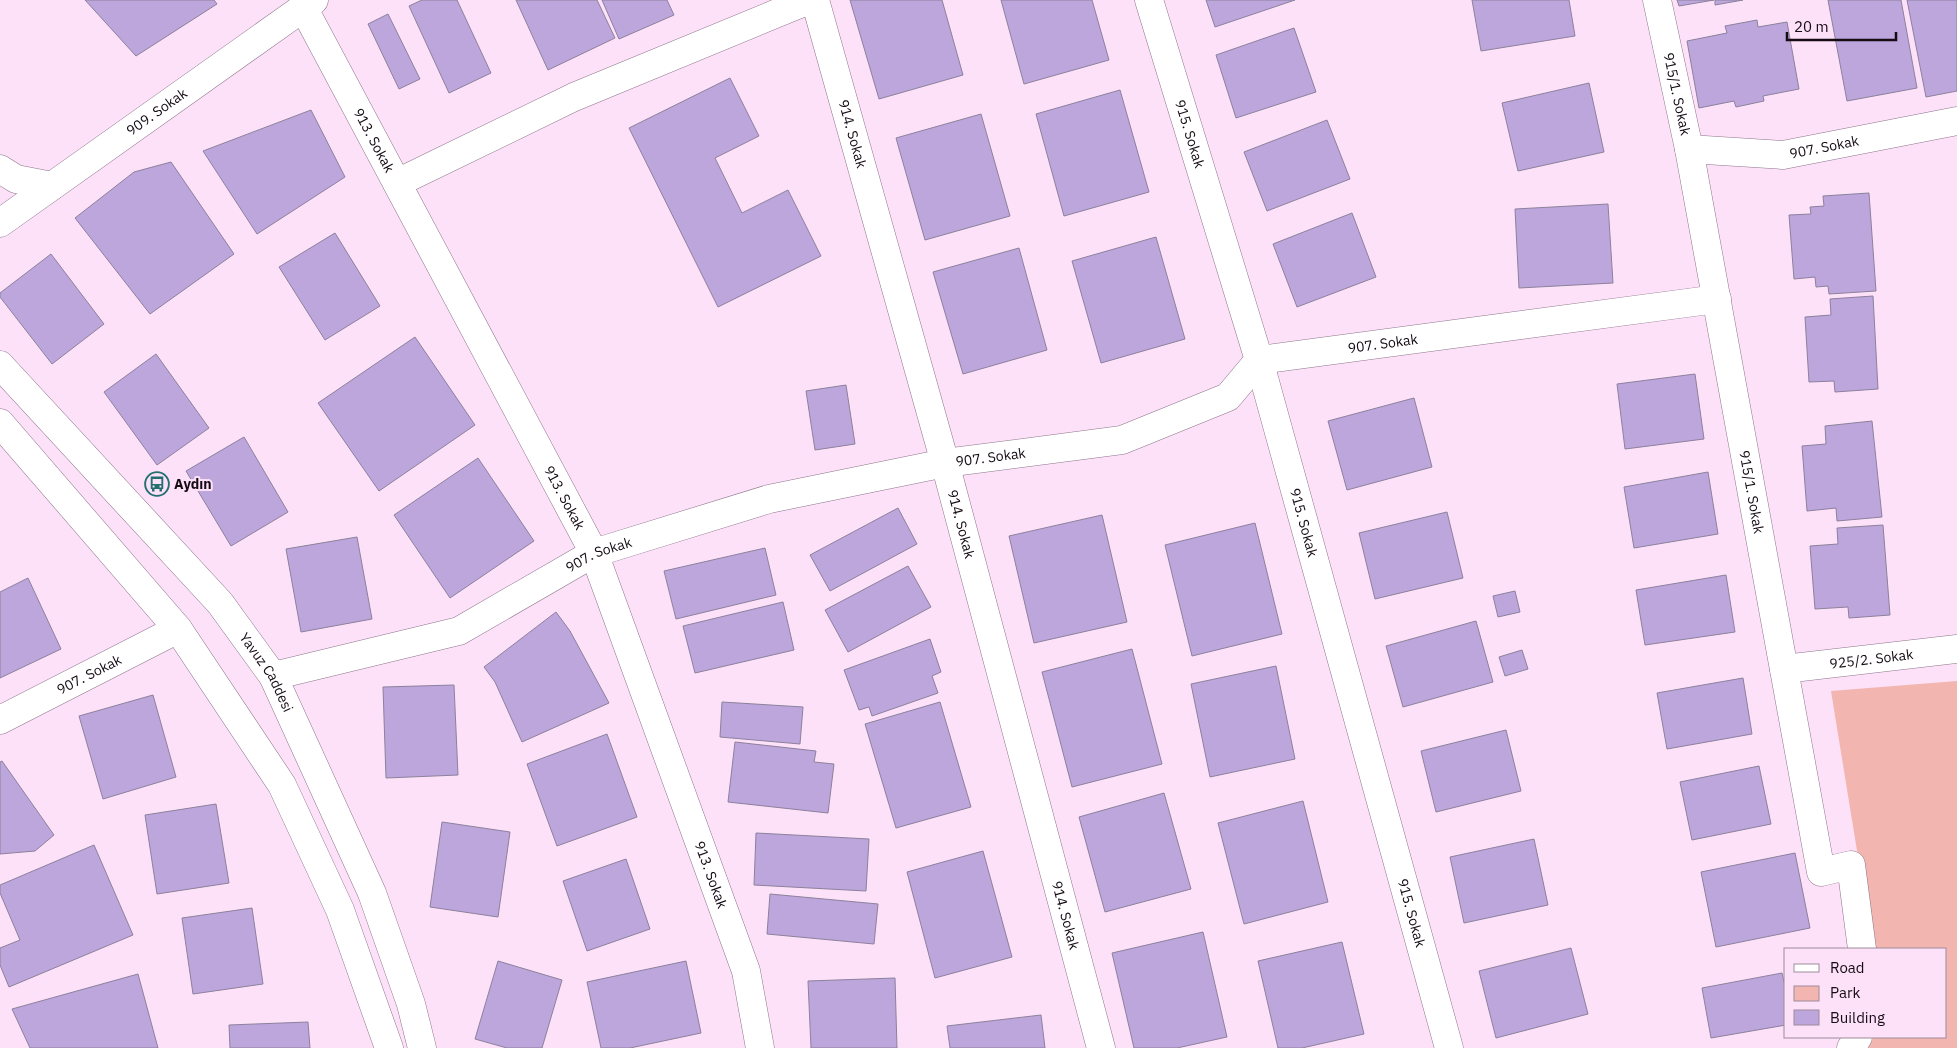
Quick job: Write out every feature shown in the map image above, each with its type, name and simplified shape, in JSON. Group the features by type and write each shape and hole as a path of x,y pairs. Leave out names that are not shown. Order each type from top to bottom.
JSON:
{"street":[{"path":"397,183 574,98 809,0"},
{"name":"914. Sokak","path":"815,0 945,463 1101,1048"},
{"name":"915. Sokak","path":"1149,0 1259,360 1449,1048"},
{"name":"915/1. Sokak","path":"1658,0 1689,149 1821,872 1851,865 1862,948"},
{"name":"913. Sokak","path":"309,3 397,183 594,553 746,971 760,1048"},
{"name":"909. Sokak","path":"0,223 309,3"},
{"name":"907. Sokak","path":"1689,149 1783,154 1957,121"},
{"path":"0,169 16,179 52,186"},
{"name":"907. Sokak","path":"272,676 459,631 594,553 769,499 945,463 1122,440 1228,397 1259,360 1717,299"},
{"name":"Yavuz Caddesi","path":"0,365 220,603 272,676 372,892 411,1004 422,1048"},
{"path":"0,423 178,629 282,785 340,910 389,1048"},
{"name":"907. Sokak","path":"0,720 178,629"},
{"name":"925/2. Sokak","path":"1784,668 1957,649"}],"green space":[{"path":"1957,681 1957,1048 1868,1048 1873,1038 1947,1038 1947,948 1873,948 1831,691"}],"building":[{"path":"85,0 214,0 217,4 136,56"},
{"path":"422,0 457,0 491,73 449,93 409,6"},
{"path":"516,0 597,0 615,38 548,70"},
{"path":"602,0 667,0 674,15 619,39"},
{"path":"850,0 942,0 963,75 879,99"},
{"path":"1001,0 1092,0 1109,60 1024,84"},
{"path":"1206,0 1295,0 1215,27"},
{"path":"1472,0 1569,0 1575,36 1481,51"},
{"path":"1677,0 1714,0 1679,6"},
{"path":"1715,0 1743,0 1715,5"},
{"path":"1828,0 1901,0 1917,88 1847,101"},
{"path":"1907,0 1957,0 1957,91 1926,97"},
{"path":"388,14 420,79 399,89 368,24"},
{"path":"1757,20 1758,27 1787,22 1799,89 1763,96 1764,101 1736,107 1734,101 1699,108 1687,41 1727,33 1725,26"},
{"path":"1294,28 1316,92 1236,118 1216,55"},
{"path":"730,78 759,136 715,158 742,213 788,190 821,256 718,307 629,128"},
{"path":"1589,83 1604,152 1518,171 1502,103"},
{"path":"1120,90 1149,192 1064,216 1036,114"},
{"path":"311,110 345,177 257,234 203,151"},
{"path":"981,114 1010,216 925,240 896,138"},
{"path":"1327,120 1350,179 1267,211 1244,152"},
{"path":"171,162 234,254 150,314 75,218 134,172"},
{"path":"1869,193 1876,291 1829,294 1828,286 1816,287 1815,277 1794,279 1789,215 1811,214 1810,207 1824,206 1823,196"},
{"path":"1608,204 1613,283 1519,288 1515,209"},
{"path":"1352,213 1376,277 1297,307 1273,244"},
{"path":"335,233 380,306 325,340 279,267"},
{"path":"1156,237 1185,339 1101,363 1072,261"},
{"path":"1019,248 1047,350 963,374 933,272"},
{"path":"51,254 104,324 52,364 0,297 0,293"},
{"path":"1873,296 1878,389 1835,392 1834,381 1809,382 1805,317 1831,315 1830,299"},
{"path":"415,337 475,425 379,491 318,403"},
{"path":"156,354 209,428 157,465 104,392"},
{"path":"1695,374 1704,439 1625,449 1617,384"},
{"path":"846,385 855,444 815,450 806,391"},
{"path":"1414,398 1432,467 1347,490 1328,421"},
{"path":"1872,421 1882,517 1837,521 1836,508 1807,511 1802,446 1826,444 1825,426"},
{"path":"244,437 288,512 231,546 186,471"},
{"path":"478,458 534,541 450,598 394,515"},
{"path":"1708,472 1718,534 1634,548 1624,487"},
{"path":"898,508 917,544 830,591 810,555"},
{"path":"1447,512 1463,578 1375,599 1359,533"},
{"path":"1102,515 1127,622 1034,643 1009,536"},
{"path":"1255,523 1282,634 1192,656 1165,545"},
{"path":"1883,525 1890,615 1849,618 1848,607 1815,609 1810,546 1838,544 1837,528"},
{"path":"357,537 372,619 301,632 286,549"},
{"path":"765,548 776,595 676,619 664,571"},
{"path":"908,566 931,607 848,652 825,610"},
{"path":"1726,575 1735,632 1645,645 1636,590"},
{"path":"28,578 61,649 0,678 0,592"},
{"path":"1515,591 1520,612 1498,617 1493,596"},
{"path":"783,602 794,650 695,673 683,626"},
{"path":"556,612 570,631 609,703 522,742 495,682 484,667"},
{"path":"1476,621 1493,682 1403,707 1386,646"},
{"path":"930,639 941,672 932,676 938,693 872,716 869,707 859,710 844,670"},
{"path":"1132,649 1162,764 1072,787 1042,672"},
{"path":"1522,650 1528,669 1505,676 1499,657"},
{"path":"1276,666 1295,759 1210,777 1191,684"},
{"path":"1743,678 1752,734 1667,749 1657,693"},
{"path":"454,685 458,775 386,778 383,687"},
{"path":"153,695 176,777 103,799 79,716"},
{"path":"722,702 803,707 800,744 720,737"},
{"path":"940,702 971,807 896,828 865,724"},
{"path":"1506,730 1521,791 1436,812 1421,751"},
{"path":"607,734 637,817 557,846 527,764"},
{"path":"735,742 816,751 814,762 834,764 828,813 728,802"},
{"path":"2,761 54,835 35,851 0,854 0,762"},
{"path":"1759,766 1771,824 1692,840 1680,782"},
{"path":"1164,793 1191,889 1105,912 1079,817"},
{"path":"1303,801 1328,902 1244,924 1218,823"},
{"path":"216,804 229,883 157,894 145,815"},
{"path":"442,822 510,832 498,917 430,907"},
{"path":"756,833 869,839 866,891 754,885"},
{"path":"1534,839 1548,905 1464,923 1450,857"},
{"path":"94,845 133,935 9,987 0,965 0,948 20,940 0,893 0,885"},
{"path":"983,851 1012,957 935,978 907,872"},
{"path":"1795,853 1810,928 1716,947 1701,872"},
{"path":"626,859 650,929 587,951 563,881"},
{"path":"770,894 878,904 874,944 767,934"},
{"path":"252,908 263,984 193,994 182,918"},
{"path":"1203,932 1227,1037 1177,1048 1134,1048 1112,953"},
{"path":"1342,942 1364,1034 1302,1048 1278,1048 1258,961"},
{"path":"1571,948 1588,1014 1496,1038 1479,971"},
{"path":"498,961 562,980 542,1048 507,1048 475,1039"},
{"path":"686,961 701,1033 630,1048 601,1048 587,982"},
{"path":"1782,973 1784,982 1784,1025 1711,1038 1702,988"},
{"path":"138,974 158,1048 30,1048 12,1009"},
{"path":"895,978 897,1048 811,1048 808,981"},
{"path":"1041,1015 1045,1048 950,1048 947,1026"},
{"path":"308,1022 310,1048 230,1048 229,1025"}],"place":[{"name":"Aydın","path":"157,484"}]}
